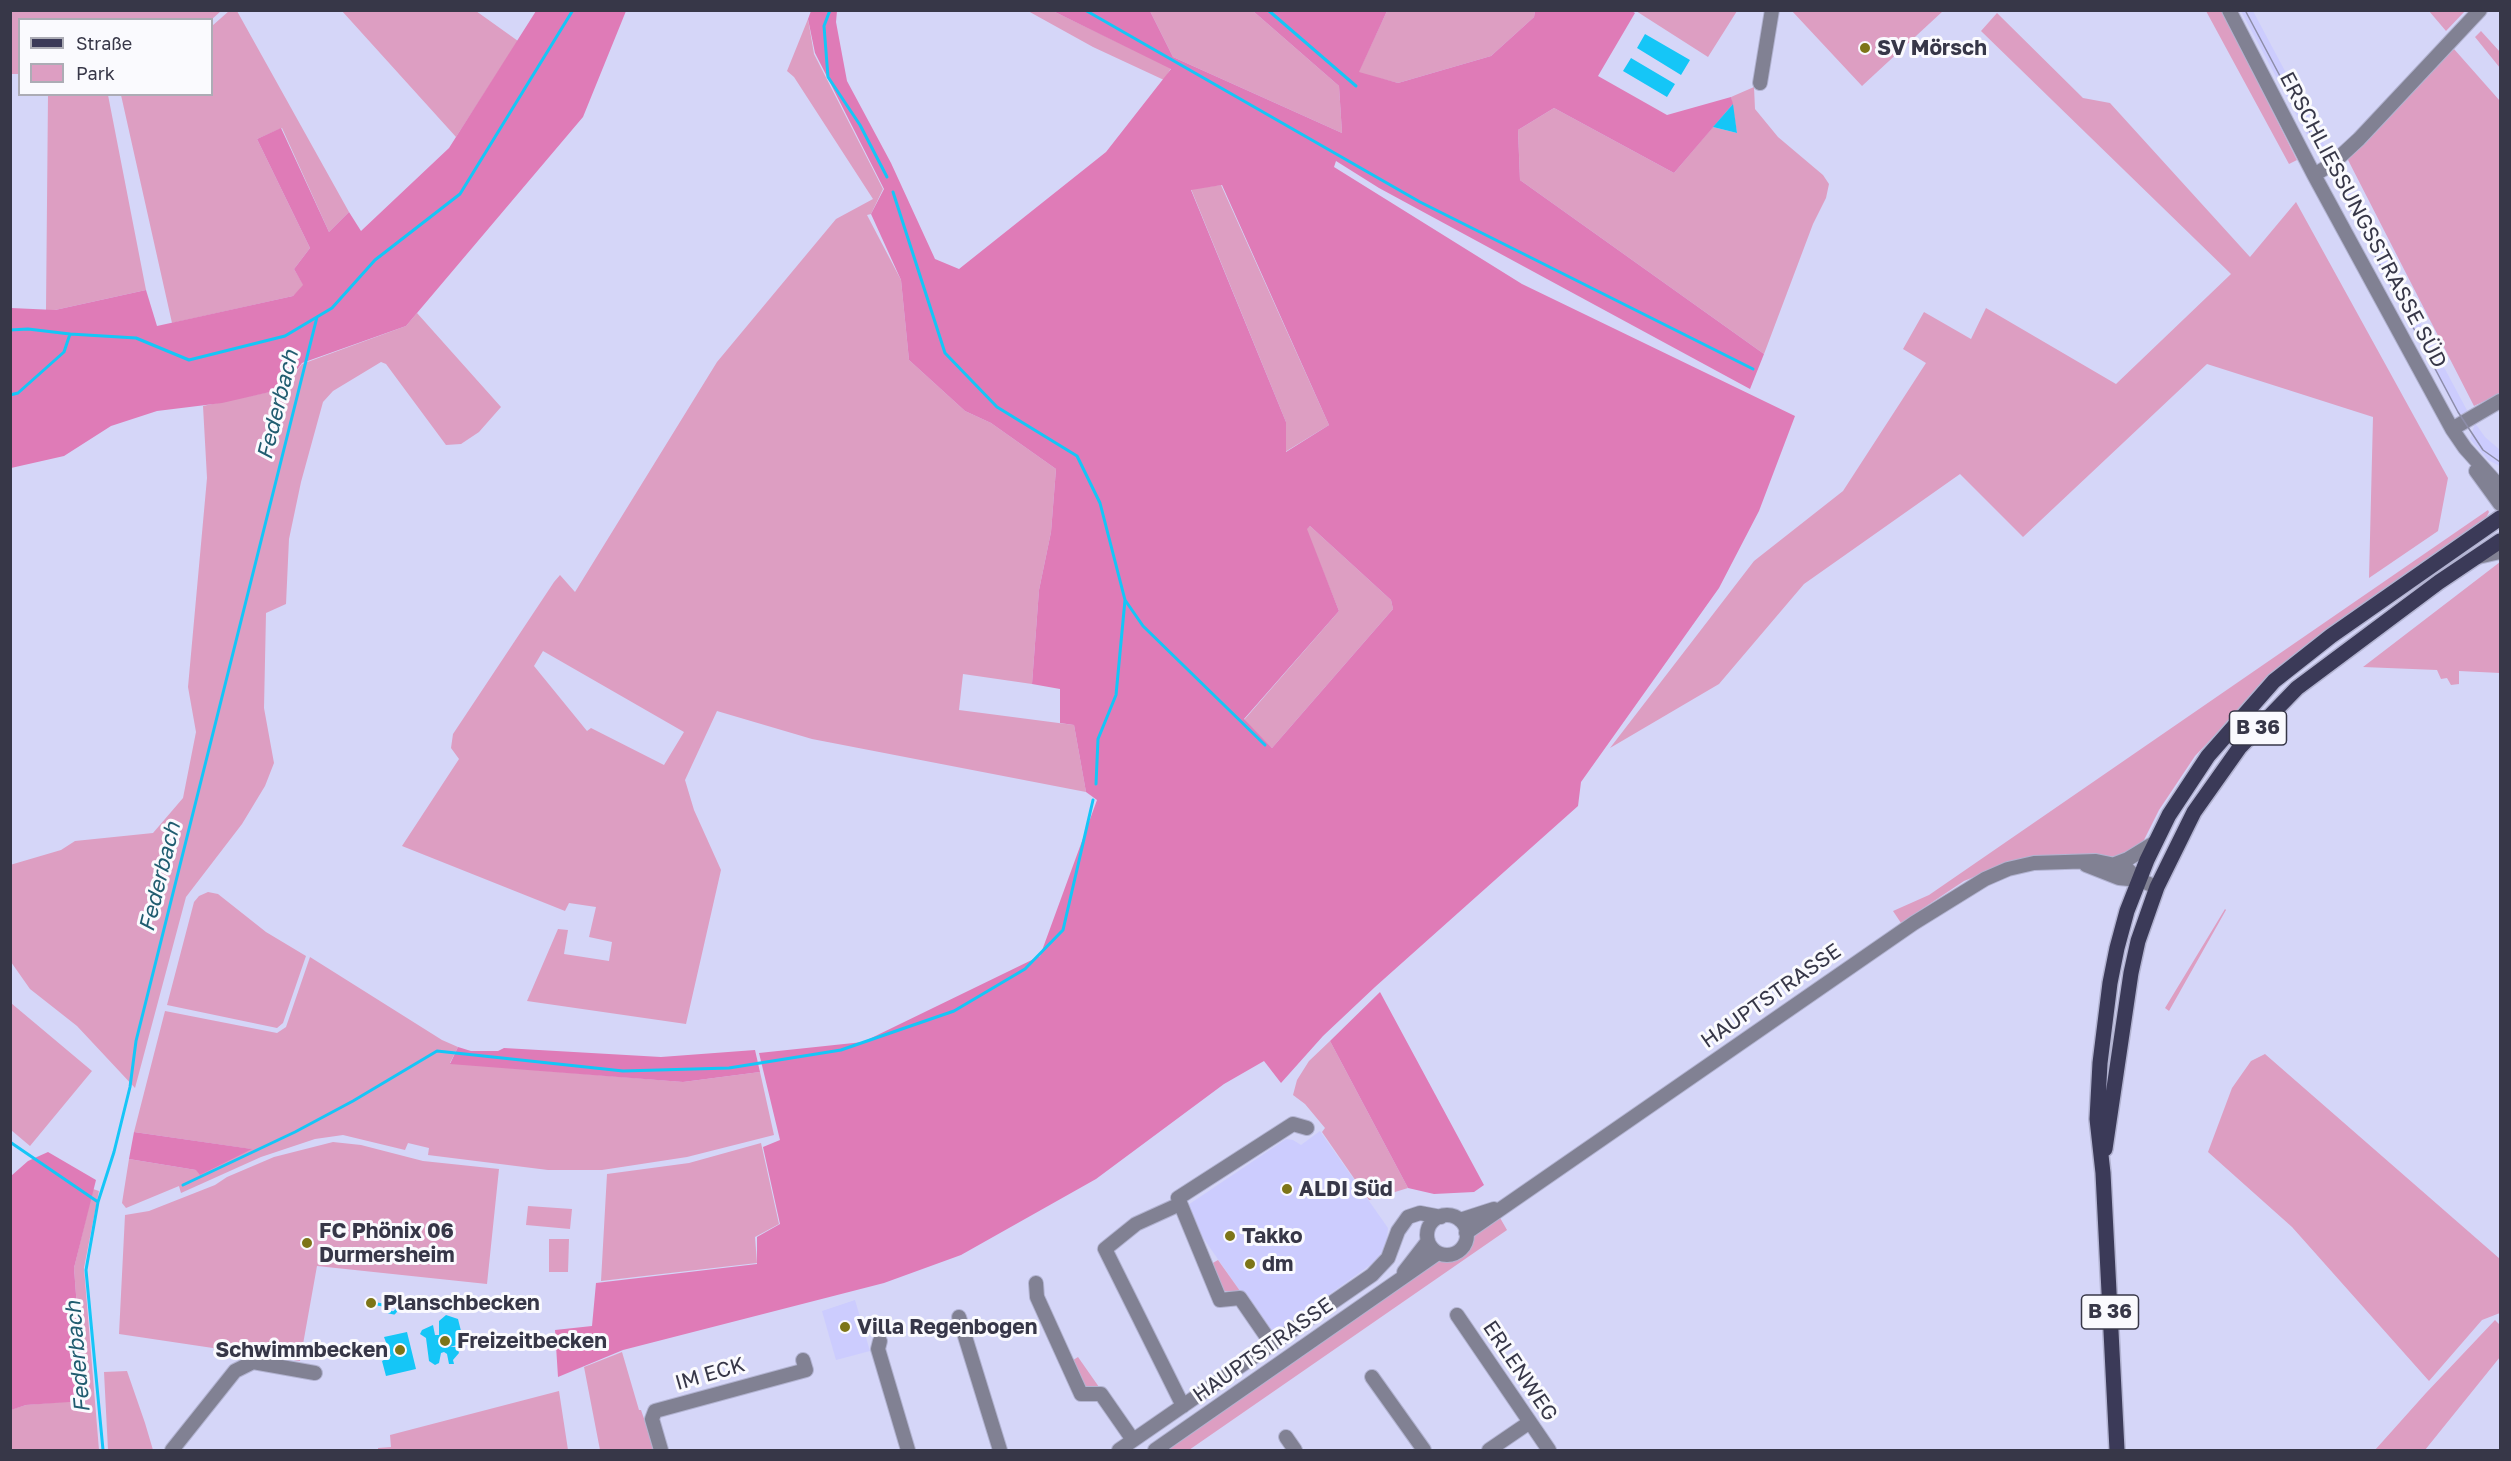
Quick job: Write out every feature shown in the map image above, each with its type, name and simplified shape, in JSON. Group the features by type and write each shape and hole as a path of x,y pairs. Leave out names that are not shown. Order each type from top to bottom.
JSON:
{"main road":[{"name":"B 36","path":"2117,1450 2103,1173 2097,1119 2104,1023 2117,948 2139,880 2154,843 2169,815 2208,756 2274,681 2331,636 2500,518"},
{"name":"B 36","path":"2103,1173 2131,973 2138,941 2157,887 2193,812 2240,747 2297,688 2350,647 2500,542"}],"street":[{"path":"1760,83 1772,10"},
{"name":"ERSCHLIESSUNGSSTRASSE SÜD","path":"2229,10 2314,176 2451,429 2500,487"},
{"path":"2314,176 2332,164 2359,140 2480,10"},
{"path":"2451,429 2498,407"},
{"name":"ERSCHLIESSUNGSSTRASSE SÜD","path":"2465,448 2470,463 2500,504"},
{"name":"ERSCHLIESSUNGSSTRASSE SÜD","path":"2486,470 2500,478"},
{"path":"2476,558 2500,552"},
{"path":"2115,864 2154,843"},
{"name":"HAUPTSTRASSE","path":"1155,1450 1438,1253 1447,1255 1459,1251 1464,1245 1463,1226 1505,1205 1962,892 2008,869 2034,863 2078,861 2115,864 2132,872 2139,880"},
{"name":"HAUPTSTRASSE","path":"2078,861 2119,878 2139,880 2157,887"},
{"path":"1271,1344 1240,1298 1220,1300 1178,1198 1293,1124 1307,1128"},
{"path":"1180,1204 1136,1224 1105,1249 1183,1406"},
{"path":"1119,1450 1330,1305 1383,1265 1393,1250 1402,1224 1414,1213 1453,1217 1463,1226"},
{"name":"HAUPTSTRASSE","path":"1395,1283 1429,1234 1434,1221 1441,1217"},
{"path":"1402,1224 1416,1224 1429,1234 1438,1253"},
{"path":"1036,1283 1036,1297 1081,1394 1101,1394 1133,1440"},
{"name":"ERLENWEG","path":"1457,1315 1549,1450"},
{"path":"959,1317 1000,1450"},
{"path":"880,1341 878,1349 908,1450"},
{"name":"IM ECK","path":"661,1450 652,1419 655,1411 806,1370 803,1360"},
{"path":"172,1450 235,1371 253,1362 315,1373"},
{"path":"1372,1377 1424,1450"},
{"path":"1489,1450 1530,1422"},
{"path":"1286,1437 1295,1450"}],"shaded area":[{"path":"536,11 626,11 583,117 406,326 302,363 283,389 222,403 157,411 111,426 64,456 11,468 11,308 55,310 146,290 157,326 293,296 303,285 294,269 310,248 257,139 281,128 329,232 349,212 361,231 449,148"},
{"path":"811,11 837,11 836,22 847,81 891,163 935,259 959,269 1106,152 1171,69 1053,11 1150,11 1173,57 1342,133 1339,86 1253,11 1387,11 1359,72 1398,83 1491,56 1534,17 1535,11 1632,11 1635,13 1598,76 1667,115 1731,97 1733,104 1674,173 1554,108 1518,130 1520,180 1764,354 1750,389 1379,188 1336,161 1334,167 1522,284 1795,416 1759,511 1719,588 1581,782 1578,806 1375,987 1323,1036 1281,1083 1264,1061 1224,1084 1096,1179 961,1255 884,1283 623,1350 558,1377 555,1330 592,1326 596,1283 757,1264 757,1237 780,1224 763,1147 780,1140 759,1053 863,1042 1040,956 1097,800 1086,792 1074,725 1060,723 1060,689 1032,684 1039,590 1051,532 1056,469 991,423 965,411 909,360 901,280 871,214 884,189 815,53 808,19","holes":["1222,185 1329,425 1286,452 1286,422 1191,190","1310,526 1391,600 1393,609 1272,748 1244,719 1339,611 1307,529"]},
{"path":"2241,11 2253,11 2325,146 2313,146"},
{"path":"1645,34 1690,60 1681,75 1637,48"},
{"path":"1631,58 1675,84 1667,97 1623,71"},
{"path":"1733,104 1737,133 1713,127"},
{"path":"2337,167 2469,414 2458,414 2331,177"},
{"path":"2475,423 2485,437 2500,450 2500,466 2488,460 2470,439"},
{"path":"1380,992 1484,1185 1474,1192 1434,1194 1408,1188 1330,1041"},
{"path":"458,1047 471,1051 498,1051 504,1048 661,1057 755,1050 760,1072 683,1082 450,1064"},
{"path":"1320,1131 1388,1228 1387,1240 1383,1251 1373,1263 1271,1336 1186,1213 1188,1205 1286,1139 1301,1145"},
{"path":"134,1132 252,1149 200,1175 196,1170 129,1159"},
{"path":"48,1152 96,1180 74,1268 84,1401 26,1405 11,1410 11,1176 28,1161"},
{"name":"Villa Regenbogen","path":"855,1300 870,1351 836,1360 822,1311"},
{"name":"Freizeitbecken","path":"446,1315 458,1319 464,1343 450,1347 457,1347 459,1353 453,1360 454,1364 449,1364 447,1354 444,1352 441,1353 439,1363 435,1365 429,1361 426,1338 420,1334 422,1330 433,1325 435,1335 439,1335 439,1321"},
{"name":"Schwimmbecken","path":"407,1332 416,1369 386,1376 382,1361 391,1356 384,1337"}],"green space":[{"path":"11,10 221,11 213,18 18,18 18,74 11,74"},
{"path":"229,11 237,11 349,212 329,232 282,128 257,139 310,248 294,269 304,286 293,296 172,323 121,96 213,96 213,25"},
{"path":"342,11 476,11 518,41 456,137"},
{"path":"1028,11 1053,11 1171,68 1164,80 1093,47"},
{"path":"1150,11 1253,11 1339,86 1342,133 1173,57"},
{"path":"1387,11 1535,11 1534,17 1491,56 1398,83 1358,73"},
{"path":"1636,11 1737,11 1708,57"},
{"name":"SV Mörsch","path":"1792,11 1943,11 1862,86"},
{"path":"2206,11 2222,11 2297,160 2289,164"},
{"path":"2429,11 2465,11 2446,31"},
{"path":"1997,13 2083,98 2110,103 2250,257 2296,202 2448,478 2438,531 2369,578 2373,417 2207,364 2023,537 1960,474 1804,584 1719,684 1610,748 1754,561 1843,491 1926,363 1903,349 1924,312 1971,339 1986,308 2116,384 2231,274 1981,31"},
{"path":"808,19 814,54 883,189 871,214 867,215 901,280 909,360 965,411 991,423 1056,469 1051,532 1039,590 1032,684 963,674 959,710 1074,725 1086,792 812,739 717,711 685,780 694,810 721,870 686,1024 527,1001 558,929 568,930 564,954 609,961 612,942 589,937 596,907 569,903 565,911 402,846 459,759 451,748 453,734 554,582 560,575 575,592 717,362 836,219 873,199 794,77 787,71","holes":["543,651 684,732 664,765 591,728 587,731 534,666"]},
{"path":"2481,31 2500,52 2500,68 2475,37"},
{"path":"2454,49 2500,101 2500,394 2474,406 2346,156"},
{"path":"1754,87 1755,109 1778,137 1823,175 1829,184 1826,198 1813,224 1764,354 1520,180 1518,130 1554,108 1674,173 1713,127 1737,133 1731,97"},
{"path":"48,96 108,96 146,290 46,310"},
{"path":"1221,185 1329,425 1285,452 1286,422 1191,189"},
{"path":"417,313 501,407 479,432 461,444 446,445 386,364 381,362 333,391 323,402 301,482 289,539 286,604 266,613 264,708 274,763 265,786 242,824 186,897 135,1088 77,1026 30,989 11,962 10,865 61,850 75,841 153,833 183,798 196,732 188,687 207,478 203,406 283,389 302,364 406,326"},
{"path":"2488,510 2485,520 2256,692 2195,756 2159,810 2143,842 2136,849 2116,857 2044,855 2013,861 1964,881 1901,923 1893,911 1929,895"},
{"path":"1310,526 1391,600 1393,609 1272,748 1244,720 1339,611 1306,529"},
{"path":"2500,562 2500,673 2459,671 2459,684 2451,685 2447,678 2441,679 2437,670 2363,667"},
{"path":"208,892 218,894 266,932 306,956 283,1023 277,1028 167,1005 194,902 199,896"},
{"path":"2226,910 2169,1011 2165,1008"},
{"path":"310,957 442,1040 458,1047 450,1063 683,1082 760,1072 774,1135 687,1157 602,1170 548,1170 428,1155 429,1148 408,1143 405,1150 343,1135 315,1139 261,1157 181,1193 179,1186 126,1208 122,1203 129,1159 196,1170 251,1149 134,1132 165,1011 277,1033 286,1027"},
{"path":"11,1003 92,1071 30,1146 11,1130"},
{"path":"1330,1041 1408,1188 1369,1200 1322,1132 1325,1128 1305,1104 1293,1095 1297,1080 1309,1061"},
{"path":"2265,1054 2500,1259 2500,1313 2482,1320 2429,1381 2292,1227 2208,1152 2232,1088 2251,1061"},
{"name":"FC Phönix 06 Durmersheim","path":"333,1142 361,1145 423,1161 499,1169 487,1284 317,1266 300,1361 119,1334 125,1215 149,1211 215,1185 227,1177 274,1157"},
{"path":"761,1143 779,1224 755,1237 757,1263 601,1281 607,1174 689,1163"},
{"path":"93,1189 99,1191 84,1268 99,1450 11,1450 10,1410 26,1405 84,1400 74,1268"},
{"path":"528,1206 572,1209 570,1229 526,1225"},
{"path":"1499,1216 1507,1230 1189,1450 1167,1450 1439,1258 1454,1256 1462,1252 1472,1233"},
{"path":"549,1239 569,1239 568,1272 549,1272"},
{"path":"1218,1260 1240,1291 1223,1291 1211,1264"},
{"path":"2495,1320 2500,1325 2500,1357 2425,1450 2375,1450 2426,1393"},
{"path":"622,1352 639,1410 641,1410 655,1450 600,1450 584,1367"},
{"path":"1078,1357 1099,1387 1083,1388 1070,1362"},
{"path":"127,1371 153,1450 108,1450 104,1372"},
{"path":"559,1391 568,1450 378,1450 378,1448 391,1447 390,1435"}],"waterway":[{"name":"Federbach","path":"10,395 18,393 64,352 70,334 136,338 189,360 285,336 332,308 375,260 460,194 573,10"},
{"path":"830,10 824,26 828,77 860,125 887,177"},
{"path":"1085,10 1420,202 1753,369"},
{"path":"1268,10 1356,86"},
{"path":"893,192 945,353 997,407 1077,456 1100,503 1125,600 1143,626 1265,745"},
{"name":"Federbach","path":"103,1450 86,1270 98,1202 114,1152 130,1087 136,1041 317,317"},
{"path":"10,330 28,329 70,334"},
{"path":"1096,784 1098,739 1116,695 1125,600"},
{"path":"183,1185 295,1132 353,1101 437,1051 623,1071 729,1068 841,1050 954,1011 1025,969 1063,930 1093,800"},
{"path":"10,1142 98,1202"},
{"path":"377,1304 389,1306 388,1295"},
{"path":"387,1307 389,1312 394,1313 404,1301"}],"tram line":[{"path":"2245,10 2458,412 2483,450 2500,462"}],"place":[{"name":"SV Mörsch","path":"1865,48"},
{"name":"ALDI Süd","path":"1287,1189"},
{"name":"Takko","path":"1230,1236"},
{"name":"FC Phönix 06 Durmersheim","path":"307,1243"},
{"name":"dm","path":"1250,1264"},
{"name":"Planschbecken","path":"371,1303"},
{"name":"Villa Regenbogen","path":"845,1327"},
{"name":"Freizeitbecken","path":"445,1341"},
{"name":"Schwimmbecken","path":"400,1350"}]}
